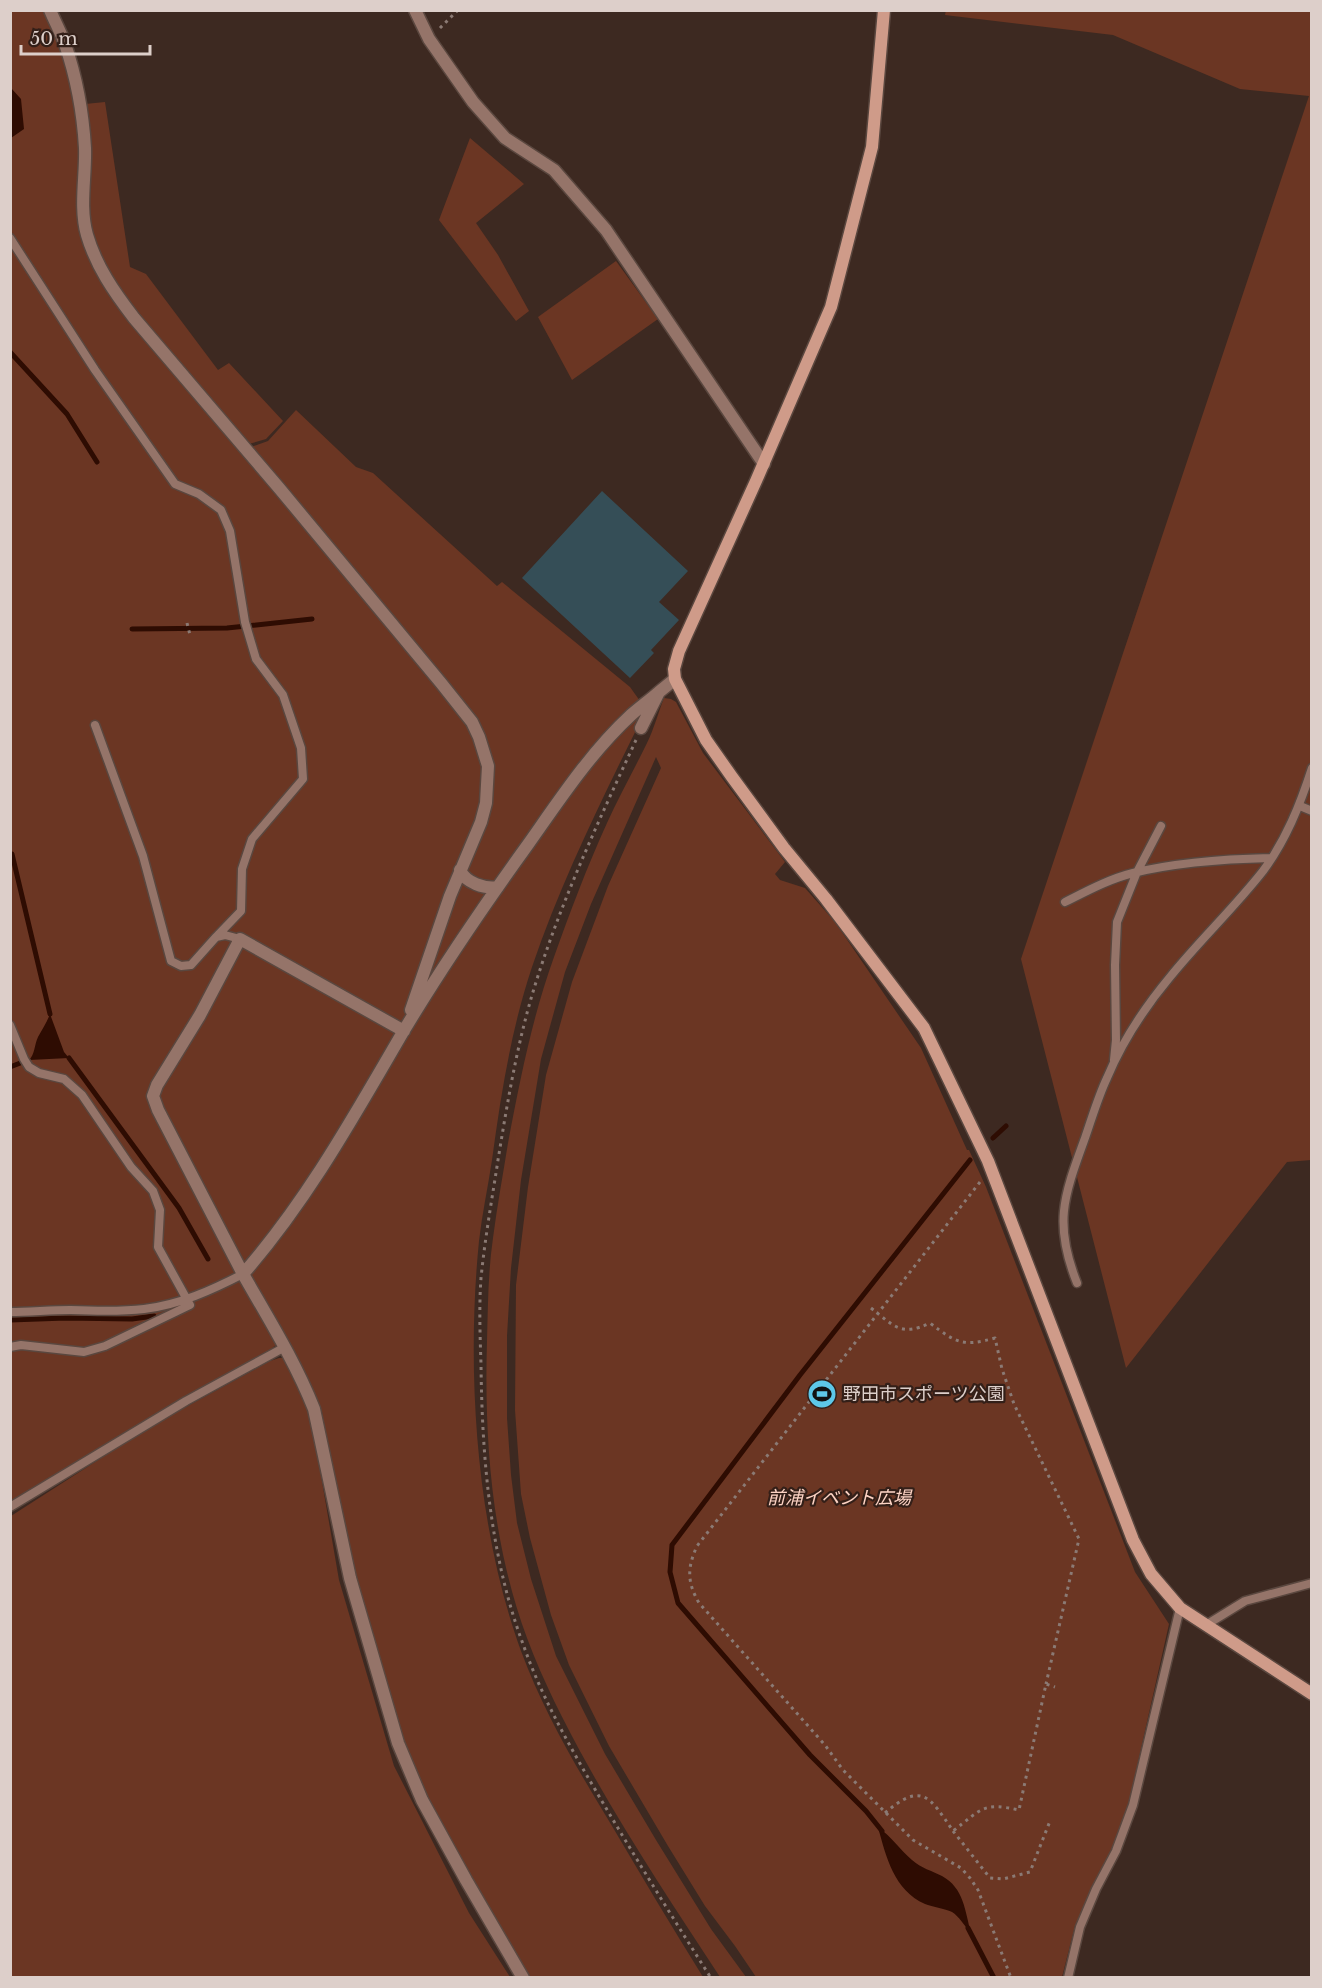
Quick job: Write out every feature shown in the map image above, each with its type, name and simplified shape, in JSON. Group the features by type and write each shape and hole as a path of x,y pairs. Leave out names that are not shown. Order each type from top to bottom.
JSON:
{"street":[{"path":"50,10 65,44 81,111 85,147 86,232 95,258 113,291 441,683 476,730 488,766 486,803 404,1031"},
{"path":"415,10 429,39 473,102 505,138 554,170 606,230 764,464"},
{"path":"884,10 872,147 831,307 764,464 679,651 674,669 675,679 706,740 732,777 784,848 826,899 924,1028 990,1168 1133,1540 1151,1574 1180,1608 1311,1694"},
{"path":"243,1274 272,1240 317,1177 404,1031 471,925 587,763 631,715 675,679"},
{"path":"641,728 659,692"},
{"path":"460,870 466,880 485,887 498,886"},
{"path":"404,1031 240,939 200,1015 157,1085 153,1096 158,1110 243,1274 304,1384 314,1408 350,1578 398,1743 422,1800 523,1977"}],"lane":[{"path":"10,238 89,361 175,484 199,494 221,510 231,531 245,622 256,658 283,694 301,748 303,779 252,839 242,869 241,911 191,965 181,966 171,961 143,856 95,725"},
{"path":"1077,1283 1068,1259 1064,1239 1063,1211 1068,1184 1113,1066 1127,1039 1169,979 1263,870 1300,806 1311,768"},
{"path":"1300,806 1311,811"},
{"path":"1113,1066 1116,1040 1115,937 1118,922 1137,872 1161,826"},
{"path":"1065,902 1102,884 1137,872 1199,862 1270,858"},
{"path":"216,937 225,935 240,939"},
{"path":"10,1025 26,1063 39,1073 64,1079 82,1095 131,1167 153,1191 160,1210 158,1247 190,1305 105,1346 84,1352 21,1345 10,1347"},
{"path":"10,1312 71,1310 99,1312 144,1309 210,1290 243,1274"},
{"path":"10,1507 186,1401 285,1347"},
{"path":"1206,1625 1245,1601 1311,1583"},
{"path":"1068,1977 1080,1927 1096,1889 1116,1851 1133,1805 1180,1608"}],"path":[{"path":"429,39 459,10"},
{"path":"187,623 190,635"},
{"path":"641,728 563,904 537,978 521,1035 508,1099 481,1278 481,1417 492,1509 504,1582 522,1642 542,1691 563,1735 617,1827 711,1977"},
{"path":"990,1168 697,1546 690,1562 690,1577 692,1591 699,1603 825,1745 843,1770 913,1840 961,1868 970,1878 978,1890 1011,1977"},
{"path":"871,1308 891,1324 906,1330 916,1330 930,1323 946,1336 968,1344 995,1338 1002,1369 1014,1404 1079,1539 1019,1810 999,1805 986,1807 953,1831"},
{"path":"1046,1684 1055,1687"},
{"path":"885,1813 908,1796 919,1795 928,1798 935,1804 990,1878 1003,1879 1025,1874 1033,1868 1050,1821"}],"green space":[{"path":"946,10 1311,11 1311,1160 1287,1162 1126,1368 1021,959 1309,96 1240,89 1113,35 945,15"},
{"path":"10,11 47,11 44,13 64,58 76,107 90,254 93,266 105,289 131,324 335,562 467,724 480,756 483,790 478,816 441,904 406,1019 397,1022 239,932 196,1015 149,1094 150,1105 156,1118 277,1344 268,1352 182,1398 10,1504"},
{"path":"105,102 130,267 146,274 218,370 229,363 283,421 266,439 249,444 131,306 100,258 90,222 90,148 85,104"},
{"path":"470,138 524,184 476,223 498,255 529,311 516,321 439,220"},
{"path":"616,261 658,319 572,380 538,317"},
{"path":"296,410 356,467 373,473 497,586 502,582 630,687 640,701 493,882 477,878 467,871 488,813 493,784 491,753 481,727 452,688 251,447 268,441"},
{"name":"野田市スポーツ公園","path":"664,698 676,702 703,753 785,862 775,874 780,880 805,888 835,922 921,1048 986,1187 1135,1572 1169,1624 1129,1802 1117,1837 1075,1926 1062,1977 756,1977 705,1906 609,1746 569,1665 551,1615 530,1538 521,1494 515,1410 516,1285 528,1187 546,1075 572,982 608,886 661,768 656,757 591,904 565,972 541,1059 521,1180 511,1268 507,1336 507,1418 511,1475 517,1523 531,1579 556,1656 605,1754 711,1929 746,1977 720,1977 634,1844 586,1762 554,1701 533,1654 515,1602 498,1529 487,1416 489,1276 500,1190 522,1073 546,980 593,856 649,738"},
{"path":"648,706 557,900 532,967 518,1014 503,1087 479,1241 475,1291 475,1395 478,1449 494,1553 506,1603 530,1674 574,1762 703,1977 527,1977 442,1827 403,1748 349,1553 322,1412 311,1386 251,1275 331,1164 457,954 530,847 587,771"},
{"path":"459,883 485,894 427,986"},
{"path":"246,945 399,1034 299,1195 249,1262 241,1262 160,1104 159,1092 241,948"},
{"path":"279,1358 284,1358 311,1418 339,1580 394,1766 469,1913 510,1977 11,1978 11,1516 151,1426"}],"shaded area":[{"path":"11,88 21,99 24,129 11,138"},
{"path":"50,1014 64,1052 69,1058 29,1060 38,1037"},
{"path":"878,1827 915,1863 942,1876 955,1887 962,1901 971,1933 952,1912 925,1904 906,1890 888,1861"}],"building":[{"path":"602,491 688,571 659,602 679,620 651,650 654,653 630,678 522,578"}],"waterway":[{"path":"10,352 67,414 97,462"},
{"path":"132,629 227,628 312,619"},
{"path":"12,854 50,1014"},
{"path":"69,1058 179,1208 208,1259"},
{"path":"10,1067 28,1060"},
{"path":"993,1138 1006,1126"},
{"path":"882,1831 866,1811 810,1755 678,1603 670,1572 672,1545 800,1375 970,1160"},
{"path":"10,1320 132,1319 154,1316"},
{"path":"968,1928 994,1978"}],"place":[{"name":"野田市スポーツ公園","path":"822,1394"}],"park label":[{"name":"前浦イベント広場","path":"839,1498"}]}
